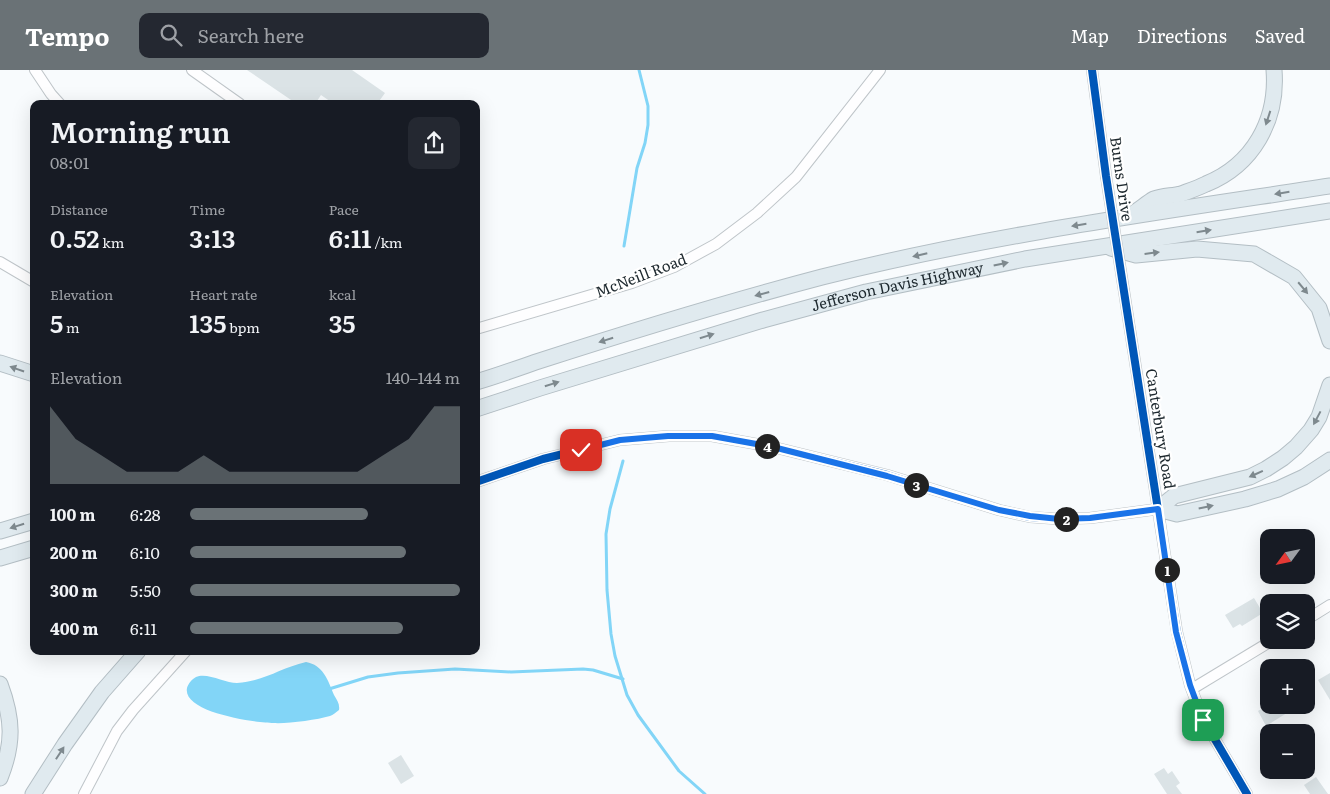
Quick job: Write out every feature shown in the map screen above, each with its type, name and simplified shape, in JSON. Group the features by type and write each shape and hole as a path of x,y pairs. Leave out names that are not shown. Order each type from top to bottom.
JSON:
{"highway":[{"path":"1127,217 1154,199 1181,194 1207,184 1237,166 1258,139 1267,123 1274,91 1274,70"},
{"name":"Jefferson Davis Highway","path":"480,380 713,307 823,277 957,246 1127,217 1330,186"},
{"name":"Jefferson Davis Highway","path":"480,408 763,320 866,292 1026,259 1330,211"},
{"path":"1104,246 1136,255 1197,249 1254,254 1294,277 1319,308 1330,341"},
{"path":"0,363 30,373"},
{"path":"1158,509 1174,496 1250,477 1283,458 1311,430 1319,417 1330,385"},
{"path":"480,413 506,399"},
{"path":"1158,509 1177,514 1245,499 1287,485 1304,477 1330,460"},
{"path":"0,531 30,522"},
{"path":"0,558 30,549"},
{"path":"33,794 65,744 102,692 134,655"},
{"path":"0,684 10,719 10,740 6,764 0,778"}],"street":[{"path":"35,70 56,100"},
{"path":"192,70 234,100"},
{"name":"McNeill Road","path":"480,328 632,283 674,267 716,244 757,214 796,177 880,70"},
{"name":"Burns Drive","path":"1092,70 1124,291"},
{"path":"0,262 30,280"},
{"name":"Canterbury Road","path":"1124,291 1176,632 1203,720 1247,794"},
{"path":"480,481 543,459 620,440 668,436 712,436 773,447 887,476 999,510 1030,516 1059,519 1090,518 1158,509"},
{"path":"1315,614 1330,605"},
{"path":"1192,689 1260,648"},
{"path":"84,794 117,731 133,710 182,655"}],"water":[{"path":"306,662 317,666 321,670 338,702 339,710 331,716 286,723 237,719 208,710 196,704 189,697 187,688 196,677 211,677 232,683 247,682"}],"building":[{"path":"247,70 352,70 385,93 380,100 328,100 321,95 318,100 291,100"},
{"path":"1254,598 1260,608 1260,615 1242,626 1240,624 1233,628 1225,615"},
{"path":"1330,673 1330,700 1318,680"},
{"path":"1260,710 1260,714 1285,714 1269,724 1265,724 1258,711"},
{"path":"401,755 414,776 401,784 388,763"},
{"path":"1164,768 1168,774 1172,771 1180,783 1176,786 1182,794 1167,794 1154,774"},
{"path":"1315,778 1328,794 1310,794 1304,785"}],"waterway":[{"path":"624,246 637,168 645,143 648,125 648,106 639,70"},
{"path":"623,461 610,509 606,534 607,590 615,656 627,695 638,715 679,771 705,794"},
{"path":"329,689 368,677 455,669 511,672 583,669 623,679"}],"cycle path":[{"path":"1092,70 1106,176 1177,632 1190,685 1203,719 1247,794"},
{"path":"480,481 543,459 620,440 669,436 712,436 773,447 887,475 999,510 1030,517 1059,519 1090,518 1158,509"}],"route":[{"path":"581,450 620,440 668,436 712,436 773,447 887,476 999,510 1030,516 1059,519 1090,518 1158,509 1176,632 1190,685 1203,720"}]}
